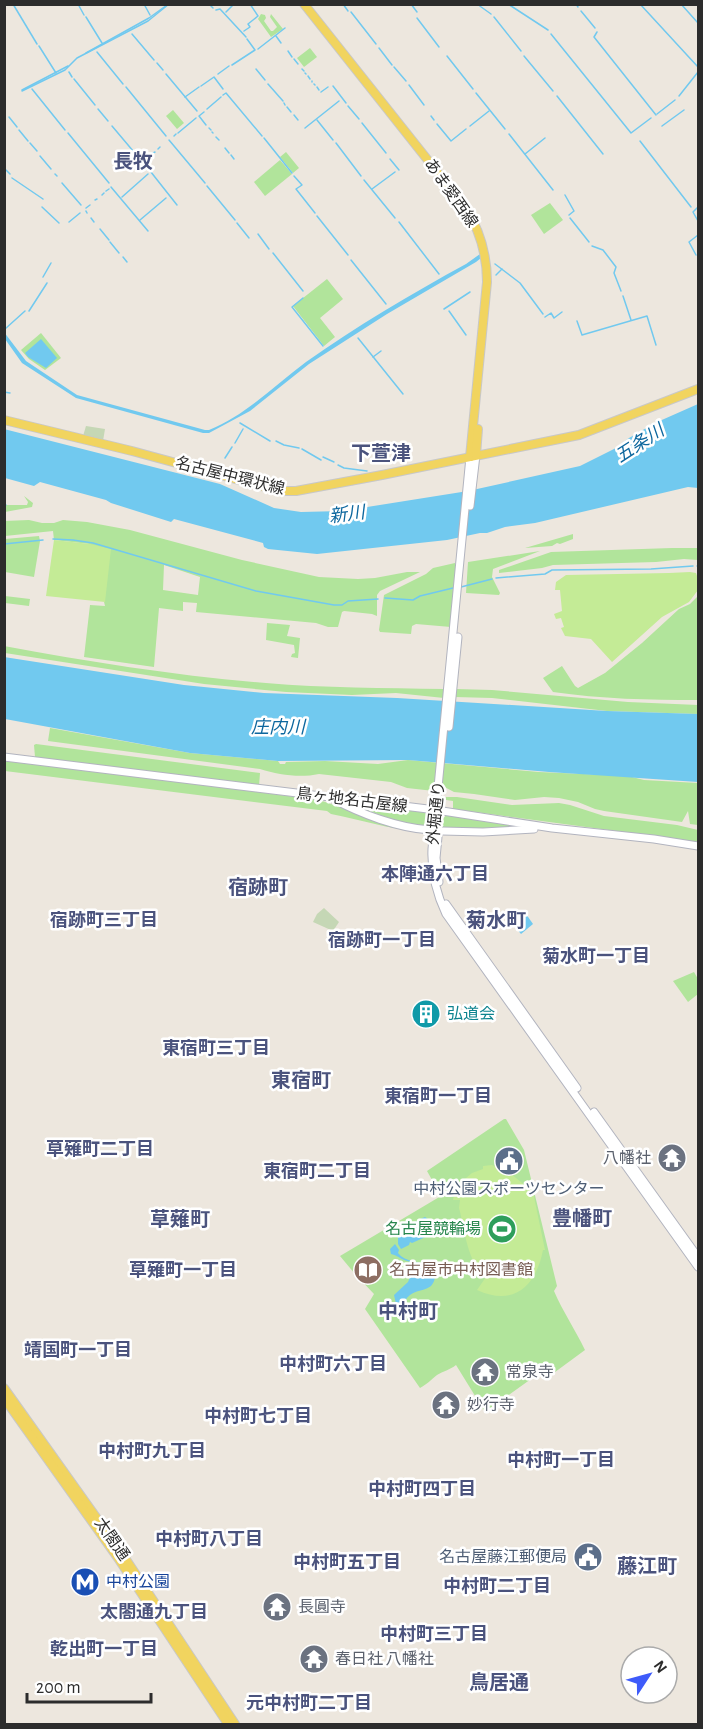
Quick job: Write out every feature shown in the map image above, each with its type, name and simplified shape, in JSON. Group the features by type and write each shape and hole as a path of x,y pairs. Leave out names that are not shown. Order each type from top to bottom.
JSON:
{"main road":[{"name":"あま愛西線","path":"304,4 465,207 481,238 486,259 487,282 473,456"},
{"name":"あま愛西線","path":"309,4 469,204 482,227 490,257 491,284 473,456"},
{"name":"名古屋中環状線","path":"4,420 282,491 296,491 579,435 699,388"},
{"name":"外堀通り","path":"473,456 439,809 436,850 440,887 450,911 699,1257"},
{"name":"鳥ヶ地名古屋線","path":"4,757 439,809 552,828 699,846"},
{"path":"329,797 398,825 430,830"},
{"name":"外堀通り","path":"439,809 432,865 436,888 446,914 699,1267"},
{"path":"442,831 483,832 552,828"},
{"name":"太閤通","path":"4,1388 123,1555 235,1725"},
{"name":"太閤通","path":"4,1398 122,1563 228,1725"}],"green space":[{"path":"261,14 265,15 264,21 271,31 277,27 270,17 271,14 283,29 271,37 258,19"},
{"path":"310,48 317,57 304,67 297,58"},
{"path":"173,110 184,123 177,129 166,116"},
{"path":"286,152 299,168 293,173 280,157"},
{"path":"280,160 292,174 265,196 254,182"},
{"path":"550,203 563,220 544,234 531,215"},
{"path":"327,279 343,299 320,318 335,337 324,346 293,306"},
{"path":"41,333 61,358 45,370 21,350"},
{"path":"86,426 105,429 103,441 83,436"},
{"path":"24,496 33,503 32,507 5,512 5,505 27,505 28,502"},
{"path":"4,521 87,522 130,530 242,560 319,577 358,579 420,572 380,591 377,595 377,616 344,611 338,627 196,612 197,603 183,602 183,611 159,608 154,667 84,657 90,605 105,606 90,544 54,540 53,531 5,536","holes":["164,565 200,577 198,595 163,590"]},
{"path":"573,534 573,539 560,544 525,548"},
{"path":"39,536 34,577 5,572 5,539"},
{"path":"54,540 111,549 105,602 46,596"},
{"path":"698,548 698,560 553,565 499,573 499,570 551,552"},
{"path":"540,551 493,569 492,577 499,595 466,593 468,562"},
{"path":"455,563 456,577 451,627 416,624 412,626 411,634 380,632 384,595 426,574 433,568"},
{"path":"696,573 698,590 689,602 662,617 612,662 591,639 565,636 561,628 564,627 561,618 556,619 554,614 562,611 560,590 555,590 556,582 566,575"},
{"path":"5,596 30,599 29,606 5,603"},
{"path":"698,596 698,700 625,699 553,692 543,678 562,666 578,688 605,673 679,609 690,604"},
{"path":"267,623 290,625 287,636 300,638 298,658 291,657 295,653 294,645 266,640"},
{"path":"4,646 200,677 310,686 444,689 444,698 396,693 352,695 286,692 204,684 5,653"},
{"path":"456,689 698,705 698,714 607,711 492,698 455,697"},
{"path":"50,728 190,753 278,761 280,764 325,761 378,764 408,760 698,783 698,825 690,824 688,811 682,822 604,811 559,798 515,800 454,792 435,782 434,791 407,788 391,782 319,774 289,775 260,769 48,741"},
{"path":"34,745 260,773 259,786 35,757"},
{"path":"5,759 319,800 417,832 331,814 327,811 5,771"},
{"path":"440,797 457,797 512,805 559,803 604,816 677,825 698,830 698,842 453,809 453,801 440,799"},
{"path":"353,802 429,813 432,816 430,827 390,818 351,804"},
{"path":"446,815 525,826 462,829 442,827"},
{"path":"324,908 339,922 333,931 313,922"},
{"path":"694,972 698,979 698,994 688,1002 673,981"},
{"path":"504,1119 524,1150 557,1286 554,1291 585,1350 551,1375 545,1369 485,1412 456,1365 437,1375 420,1388 365,1309 374,1294 340,1256 441,1196 427,1171"},
{"name":"名古屋競輪場","path":"492,1165 510,1173 533,1192 545,1250 529,1283 521,1290 502,1296 490,1295 477,1290 486,1277 471,1255 459,1208 460,1200 453,1200 457,1183 483,1169 483,1166"}],"water":[{"path":"480,254 481,258 476,262 387,314 309,364 250,411 209,433 76,398 22,363 5,339 4,332 26,361 77,395 209,430 248,408 306,362 345,336"},
{"path":"41,339 57,358 46,368 25,353"},
{"path":"698,404 698,488 688,487 535,523 447,540 317,554 268,549 263,543 174,519 171,522 106,500 40,482 34,486 5,478 4,429 220,484 274,508 301,512 342,511 468,491 580,466 614,449 655,423"},
{"name":"庄内川","path":"4,657 184,685 264,693 698,714 698,782 408,760 278,761 190,753 5,719"},
{"path":"526,914 533,924 521,934 513,924"},
{"path":"425,1217 440,1224 439,1231 410,1242 401,1249 398,1237 410,1231 415,1222"},
{"path":"395,1244 401,1256 431,1267 435,1275 431,1286 412,1293 401,1306 396,1304 394,1295 408,1282 413,1270 417,1267 391,1254 390,1249"}],"waterway":[{"path":"13,4 37,44"},
{"path":"78,4 84,15"},
{"path":"144,4 150,15"},
{"path":"22,91 65,70 77,58 148,21 169,4"},
{"path":"209,4 213,8"},
{"path":"244,31 250,27 248,24 258,16 250,4"},
{"path":"343,4 348,11"},
{"path":"411,4 417,12"},
{"path":"477,4 491,14"},
{"path":"508,4 548,30"},
{"path":"640,4 698,67"},
{"path":"681,4 698,23"},
{"path":"86,53 149,18 167,5"},
{"path":"226,12 233,5"},
{"path":"216,10 220,9 246,37"},
{"path":"581,11 595,28"},
{"path":"351,12 376,44"},
{"path":"86,17 102,43"},
{"path":"494,17 521,51"},
{"path":"417,18 439,47"},
{"path":"258,49 285,28"},
{"path":"597,32 594,37 656,115"},
{"path":"132,34 154,60"},
{"path":"551,34 631,133 651,118"},
{"path":"276,36 281,43"},
{"path":"232,65 255,50 247,39"},
{"path":"39,46 56,73"},
{"path":"379,48 392,65"},
{"path":"288,51 292,57"},
{"path":"97,52 123,84"},
{"path":"447,56 473,89"},
{"path":"524,56 553,91"},
{"path":"294,59 298,64"},
{"path":"157,63 163,70"},
{"path":"22,90 68,66"},
{"path":"218,74 229,66"},
{"path":"394,67 406,81"},
{"path":"256,69 265,80"},
{"path":"69,72 72,77"},
{"path":"679,96 698,72"},
{"path":"166,74 197,111"},
{"path":"201,86 214,77 223,89"},
{"path":"74,79 95,105"},
{"path":"268,84 283,101"},
{"path":"409,85 424,105"},
{"path":"333,86 346,103"},
{"path":"126,87 166,136"},
{"path":"185,97 199,87"},
{"path":"321,92 328,87"},
{"path":"32,89 65,130"},
{"path":"223,95 226,93 262,136"},
{"path":"476,93 505,129"},
{"path":"557,96 603,154"},
{"path":"207,109 221,97"},
{"path":"657,114 675,100"},
{"path":"305,128 339,101"},
{"path":"348,106 359,119"},
{"path":"287,107 291,112"},
{"path":"98,109 108,121"},
{"path":"662,126 684,110"},
{"path":"470,126 489,111"},
{"path":"204,112 199,116 206,125"},
{"path":"294,115 298,120"},
{"path":"431,116 434,120"},
{"path":"9,117 17,127"},
{"path":"178,133 196,118"},
{"path":"317,120 333,140"},
{"path":"362,123 386,153"},
{"path":"437,124 451,141 466,129"},
{"path":"112,126 139,158"},
{"path":"19,130 28,141"},
{"path":"68,133 109,183"},
{"path":"509,134 553,190"},
{"path":"216,137 219,140"},
{"path":"264,138 292,173"},
{"path":"525,154 545,138"},
{"path":"169,140 205,183"},
{"path":"640,141 691,207"},
{"path":"30,143 37,151"},
{"path":"336,143 361,176"},
{"path":"225,148 229,153"},
{"path":"144,160 151,154"},
{"path":"231,155 234,159"},
{"path":"40,156 51,169"},
{"path":"390,159 399,170"},
{"path":"143,162 177,205"},
{"path":"6,170 10,174"},
{"path":"372,189 395,172"},
{"path":"122,197 148,174"},
{"path":"294,176 302,185 296,189 315,213"},
{"path":"12,178 43,199"},
{"path":"364,180 395,218"},
{"path":"62,183 81,205"},
{"path":"207,186 235,220"},
{"path":"111,187 148,231"},
{"path":"565,195 574,211 569,215"},
{"path":"140,220 166,198"},
{"path":"86,208 90,205"},
{"path":"42,207 59,223"},
{"path":"698,207 693,212 698,221"},
{"path":"69,222 80,213"},
{"path":"317,216 348,255"},
{"path":"91,218 94,222"},
{"path":"570,218 589,242"},
{"path":"399,222 439,274"},
{"path":"237,223 249,238"},
{"path":"100,229 109,240"},
{"path":"258,234 269,249"},
{"path":"696,255 689,242 698,235"},
{"path":"110,242 119,253"},
{"path":"592,246 603,250 616,267 614,273 621,291"},
{"path":"273,253 303,291"},
{"path":"123,257 127,262"},
{"path":"351,260 386,304"},
{"path":"43,277 51,263"},
{"path":"495,264 520,283 543,314"},
{"path":"496,275 502,269"},
{"path":"29,311 47,283"},
{"path":"444,309 470,292"},
{"path":"623,296 631,320"},
{"path":"303,298 292,307 323,346"},
{"path":"5,329 25,311"},
{"path":"449,311 466,335"},
{"path":"545,317 551,313 554,318 562,312"},
{"path":"577,321 582,335 647,316 656,345"},
{"path":"358,338 403,394"},
{"path":"373,357 381,351"},
{"path":"4,392 10,393"},
{"path":"240,423 270,441"},
{"path":"235,443 243,429"},
{"path":"276,441 299,448"},
{"path":"225,458 232,447"},
{"path":"302,449 321,460"},
{"path":"323,457 334,462"},
{"path":"338,465 367,471"},
{"path":"53,539 93,543 256,591 334,605 342,605 348,601 378,599"},
{"path":"4,544 43,540"},
{"path":"496,578 545,574 552,570 651,569 693,566"},
{"path":"461,587 492,579"},
{"path":"385,598 413,600 420,596 453,588"}],"place":[{"name":"弘道会","path":"426,1014"},
{"name":"八幡社","path":"672,1158"},
{"name":"中村公園スポーツセンター","path":"509,1161"},
{"name":"名古屋競輪場","path":"502,1229"},
{"name":"名古屋市中村図書館","path":"368,1270"},
{"name":"常泉寺","path":"485,1372"},
{"name":"妙行寺","path":"446,1405"},
{"name":"名古屋藤江郵便局","path":"588,1557"},
{"name":"中村公園","path":"85,1582"},
{"name":"長圓寺","path":"277,1607"},
{"name":"春日社 八幡社","path":"314,1659"}],"district":[{"name":"長牧","path":"133,162"},
{"name":"下萱津","path":"381,454"},
{"name":"本陣通六丁目","path":"435,875"},
{"name":"宿跡町","path":"258,888"},
{"name":"宿跡町三丁目","path":"104,921"},
{"name":"菊水町","path":"496,921"},
{"name":"宿跡町一丁目","path":"382,941"},
{"name":"菊水町一丁目","path":"596,957"},
{"name":"東宿町三丁目","path":"216,1049"},
{"name":"東宿町","path":"301,1081"},
{"name":"東宿町一丁目","path":"438,1097"},
{"name":"草薙町二丁目","path":"100,1150"},
{"name":"東宿町二丁目","path":"317,1172"},
{"name":"豊幡町","path":"582,1219"},
{"name":"草薙町","path":"180,1220"},
{"name":"草薙町一丁目","path":"183,1271"},
{"name":"中村町","path":"408,1312"},
{"name":"靖国町一丁目","path":"78,1351"},
{"name":"中村町六丁目","path":"333,1365"},
{"name":"中村町七丁目","path":"258,1417"},
{"name":"中村町九丁目","path":"152,1452"},
{"name":"中村町一丁目","path":"561,1461"},
{"name":"中村町四丁目","path":"422,1490"},
{"name":"中村町八丁目","path":"209,1540"},
{"name":"中村町五丁目","path":"347,1563"},
{"name":"藤江町","path":"647,1567"},
{"name":"中村町二丁目","path":"497,1587"},
{"name":"太閤通九丁目","path":"154,1613"},
{"name":"中村町三丁目","path":"434,1635"},
{"name":"乾出町一丁目","path":"104,1650"},
{"name":"鳥居通","path":"499,1683"},
{"name":"元中村町二丁目","path":"309,1704"}],"water label":[{"name":"五条川","path":"640,444"},
{"name":"新川","path":"347,515"}]}
